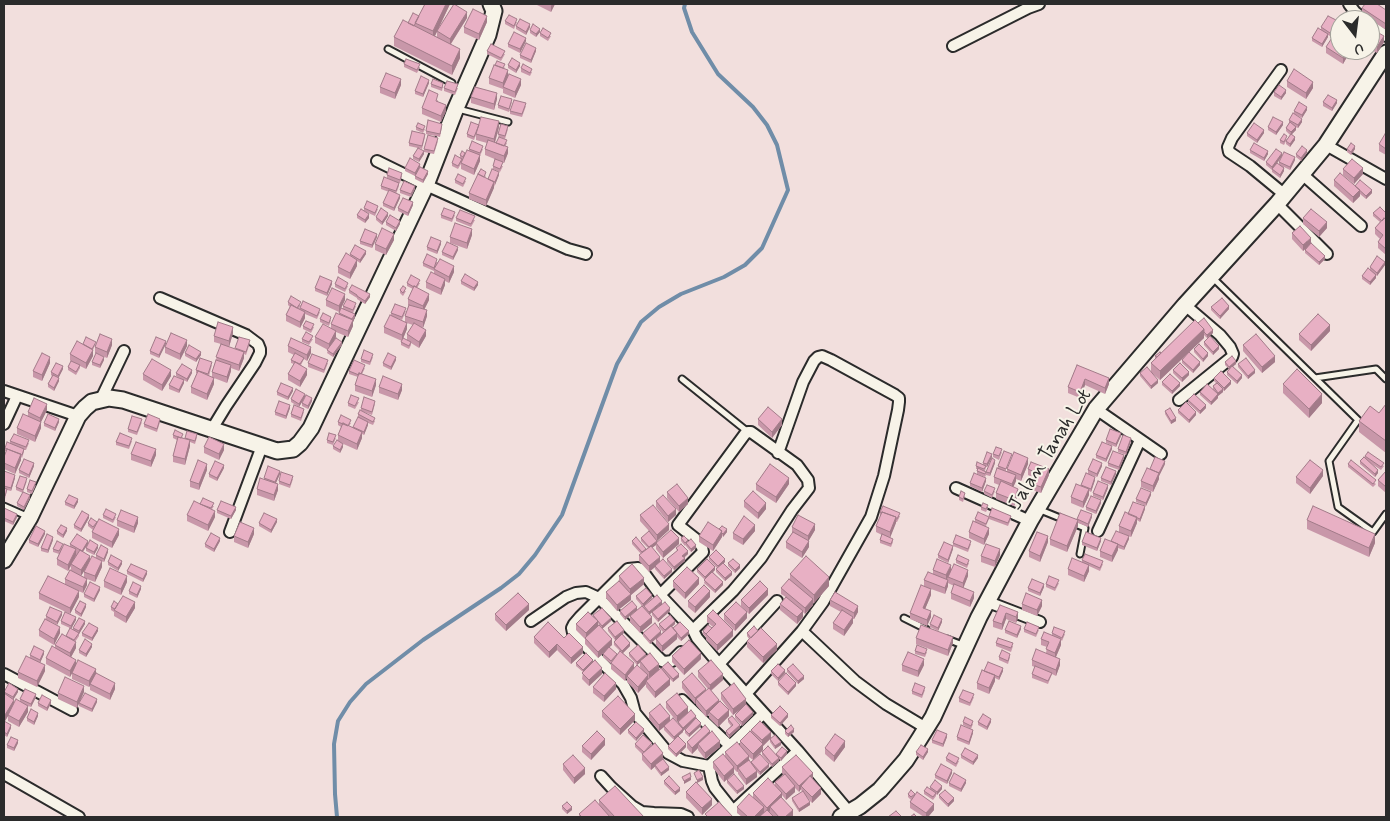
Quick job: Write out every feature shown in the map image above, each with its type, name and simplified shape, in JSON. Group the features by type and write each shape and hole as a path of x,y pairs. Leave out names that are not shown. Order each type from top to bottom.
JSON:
{"main road":[{"path":"4,560 30,517 78,416 88,405 101,399 122,400 277,450 293,448 300,444 311,428 426,185 491,24 494,10 491,4"},
{"name":"Jalan Tanah Lot","path":"846,815 880,790 906,760 933,717 965,647 1034,515 1096,409 1186,304 1281,200 1326,145 1386,56"}],"street":[{"path":"953,46 1039,4"},
{"path":"1281,70 1232,138 1228,147 1229,152 1250,166 1327,254"},
{"path":"1326,145 1386,179"},
{"path":"377,161 568,249 586,254"},
{"path":"1302,174 1362,226"},
{"path":"160,298 246,335 258,344 260,348 260,354 255,363 212,428"},
{"path":"1179,400 1232,357 1233,354 1220,335 1186,304"},
{"path":"101,399 124,351"},
{"path":"746,694 802,630 823,602 871,517 884,476 899,402 898,398 831,360 818,356 803,382 778,453"},
{"path":"4,391 78,416"},
{"path":"4,424 17,396"},
{"path":"1096,409 1161,454"},
{"path":"531,621 566,597 576,592 586,592 599,598 662,661 672,661 761,558 792,510 809,488 808,480 797,466 751,432 745,434 678,525 696,540 702,547 703,552 660,595"},
{"path":"1098,531 1140,440"},
{"path":"230,532 262,446"},
{"path":"956,488 1034,515"},
{"path":"709,766 684,762 668,753 635,713 631,698 624,684 573,633 572,628 574,624 628,569 641,569 660,595 719,664 798,751 846,815"},
{"path":"719,664 777,601"},
{"path":"988,602 1040,622"},
{"path":"802,630 855,681 886,704 926,728"},
{"path":"4,674 72,710"},
{"path":"682,700 730,746"},
{"path":"709,766 763,714"},
{"path":"709,766 715,788 736,814 798,751"},
{"path":"4,774 79,817"},
{"path":"601,776 632,806 642,812 681,814 688,817"}],"lane":[{"path":"388,50 464,89"},
{"path":"456,108 508,122"},
{"path":"1212,276 1358,420 1329,461 1338,507 1373,532 1386,514"},
{"path":"1315,378 1376,369 1386,379"},
{"path":"682,378 748,432"},
{"path":"4,506 30,517"},
{"path":"1034,515 1086,528 1080,554"},
{"path":"904,618 930,630"},
{"path":"939,635 965,647"}],"building":[{"path":"425,4 446,4 433,31 415,23"},
{"path":"454,4 467,12 450,39 437,31"},
{"path":"1365,4 1377,4 1386,10 1386,24 1380,20 1380,10 1365,10 1362,8"},
{"path":"473,9 487,16 479,34 464,27"},
{"path":"413,13 419,16 414,26 408,23"},
{"path":"509,15 517,19 514,26 505,21"},
{"path":"1328,16 1330,17 1330,33 1321,27"},
{"path":"520,19 530,24 526,32 516,26"},
{"path":"403,20 460,49 452,66 394,37"},
{"path":"533,24 540,29 536,34 530,30"},
{"path":"543,28 551,33 548,38 540,33"},
{"path":"1318,28 1328,34 1322,44 1312,38"},
{"path":"514,32 526,38 520,49 508,44"},
{"path":"1380,34 1384,36 1380,42"},
{"path":"1330,41 1330,50 1326,47"},
{"path":"526,43 536,48 531,60 520,55"},
{"path":"491,44 505,51 501,58 487,51"},
{"path":"512,58 520,63 516,70 508,65"},
{"path":"406,59 420,64 417,70 404,64"},
{"path":"497,61 505,64 503,68 495,65"},
{"path":"523,64 532,69 530,73 521,68"},
{"path":"494,65 508,70 503,83 489,78"},
{"path":"1294,69 1313,82 1306,93 1287,81"},
{"path":"386,73 401,79 395,93 380,87"},
{"path":"509,74 521,79 515,92 503,87"},
{"path":"421,76 429,80 423,94 415,91"},
{"path":"433,79 443,83 442,88 431,84"},
{"path":"447,81 458,84 455,92 444,88"},
{"path":"1279,85 1286,90 1281,97 1274,92"},
{"path":"475,87 497,93 494,104 471,97"},
{"path":"429,90 438,94 436,101 446,105 441,116 422,108"},
{"path":"1328,95 1337,100 1332,108 1323,102"},
{"path":"501,96 512,99 509,109 498,105"},
{"path":"514,100 526,103 522,114 510,111"},
{"path":"1299,102 1307,107 1302,115 1294,111"},
{"path":"1293,113 1302,119 1298,125 1289,120"},
{"path":"481,117 499,121 494,139 476,134"},
{"path":"1273,117 1283,122 1276,132 1268,127"},
{"path":"428,120 442,124 440,134 426,131"},
{"path":"471,122 479,125 474,137 467,134"},
{"path":"1290,122 1296,127 1291,132 1286,128"},
{"path":"418,123 425,126 423,130 416,127"},
{"path":"1254,123 1264,130 1257,140 1247,133"},
{"path":"501,124 508,126 505,136 498,134"},
{"path":"412,131 425,134 422,146 409,143"},
{"path":"1284,134 1287,136 1284,142 1280,140"},
{"path":"1291,134 1295,137 1290,144 1286,141"},
{"path":"428,135 438,138 434,151 424,149"},
{"path":"1386,135 1386,149 1379,144"},
{"path":"499,137 507,140 504,146 496,143"},
{"path":"488,140 508,147 504,156 485,149"},
{"path":"472,141 483,146 480,153 469,149"},
{"path":"1254,143 1268,151 1264,158 1250,150"},
{"path":"1351,143 1355,146 1351,152 1347,149"},
{"path":"1302,146 1307,150 1301,158 1296,154"},
{"path":"418,148 424,151 419,159 413,156"},
{"path":"1276,149 1282,153 1272,167 1266,162"},
{"path":"467,150 480,155 474,169 461,163"},
{"path":"462,151 465,153 463,157 460,155"},
{"path":"1284,152 1295,157 1290,167 1279,162"},
{"path":"455,155 462,159 458,166 452,163"},
{"path":"410,158 420,164 415,173 405,168"},
{"path":"495,159 503,162 500,169 493,166"},
{"path":"1352,159 1363,168 1354,178 1343,169"},
{"path":"1277,163 1284,168 1280,175 1272,169"},
{"path":"420,167 428,171 423,180 415,176"},
{"path":"389,168 402,173 400,180 387,175"},
{"path":"481,169 486,172 484,177 478,174"},
{"path":"492,169 499,172 495,182 488,179"},
{"path":"1340,173 1360,190 1353,197 1334,180"},
{"path":"458,174 466,178 463,184 455,180"},
{"path":"478,174 494,182 486,200 469,193"},
{"path":"384,177 399,183 396,191 381,186"},
{"path":"1360,180 1372,190 1366,196 1355,186"},
{"path":"404,181 415,186 411,194 400,190"},
{"path":"389,190 400,195 394,208 383,203"},
{"path":"403,198 413,202 408,213 398,208"},
{"path":"367,201 378,206 375,213 364,208"},
{"path":"1380,207 1386,213 1386,217 1382,221 1373,213"},
{"path":"381,208 388,213 382,222 376,217"},
{"path":"444,208 455,212 452,219 441,215"},
{"path":"361,209 369,214 365,220 357,215"},
{"path":"1311,209 1327,222 1319,231 1303,218"},
{"path":"460,210 475,216 471,224 456,218"},
{"path":"390,215 400,221 396,228 386,222"},
{"path":"1384,218 1386,220 1386,249 1378,242 1383,235 1375,228"},
{"path":"455,223 472,229 467,243 450,237"},
{"path":"1300,226 1311,238 1303,245 1292,233"},
{"path":"382,228 394,234 386,249 375,244"},
{"path":"365,229 377,234 372,245 360,241"},
{"path":"431,237 441,241 437,251 427,247"},
{"path":"447,242 458,247 453,257 442,252"},
{"path":"1311,243 1325,256 1319,262 1305,250"},
{"path":"355,245 366,251 360,260 350,254"},
{"path":"346,253 357,260 350,273 338,267"},
{"path":"427,254 437,259 434,268 423,263"},
{"path":"1377,256 1385,262 1377,273 1370,267"},
{"path":"440,259 454,266 449,277 434,269"},
{"path":"1368,268 1376,275 1370,282 1362,276"},
{"path":"431,272 445,279 441,289 426,282"},
{"path":"465,274 478,282 474,288 461,281"},
{"path":"411,275 420,280 416,287 407,283"},
{"path":"320,276 332,281 327,293 315,288"},
{"path":"338,277 348,283 345,289 335,284"},
{"path":"352,285 370,294 365,301 349,290"},
{"path":"403,286 406,288 403,293 400,290"},
{"path":"414,286 429,294 423,306 408,299"},
{"path":"332,288 345,294 339,306 326,300"},
{"path":"291,296 301,302 297,308 288,302"},
{"path":"1222,298 1229,306 1220,316 1211,307"},
{"path":"347,299 356,303 353,310 343,306"},
{"path":"303,301 320,309 317,316 300,308"},
{"path":"395,304 406,308 402,317 391,313"},
{"path":"291,305 305,312 300,322 286,315"},
{"path":"409,305 427,310 423,322 405,316"},
{"path":"341,308 355,314 352,319 339,313"},
{"path":"323,313 331,317 329,323 320,319"},
{"path":"336,313 353,320 348,331 331,324"},
{"path":"1318,314 1330,325 1311,345 1299,334"},
{"path":"390,315 407,323 402,335 384,327"},
{"path":"1204,318 1213,330 1207,335 1198,323"},
{"path":"1195,320 1204,329 1160,371 1151,363"},
{"path":"306,321 314,324 311,330 303,326"},
{"path":"218,322 233,327 229,341 214,336"},
{"path":"414,323 426,330 419,342 407,334"},
{"path":"323,324 336,331 329,344 315,337"},
{"path":"306,332 313,336 309,342 302,339"},
{"path":"171,333 187,340 180,354 165,347"},
{"path":"100,334 112,339 107,352 95,347"},
{"path":"1256,334 1275,356 1262,367 1243,345"},
{"path":"1210,336 1219,346 1213,352 1204,342"},
{"path":"86,337 96,342 92,349 83,344"},
{"path":"156,337 166,341 159,355 150,351"},
{"path":"239,337 250,340 246,352 235,348"},
{"path":"291,338 311,347 307,355 288,346"},
{"path":"336,338 342,342 333,354 327,350"},
{"path":"403,338 411,342 409,346 401,342"},
{"path":"77,341 93,350 86,363 70,354"},
{"path":"221,344 244,352 239,365 216,357"},
{"path":"1199,344 1208,353 1203,359 1194,349"},
{"path":"189,345 201,352 196,359 185,353"},
{"path":"364,350 373,354 370,362 361,359"},
{"path":"1189,352 1200,362 1193,370 1182,360"},
{"path":"42,353 50,357 42,375 33,371"},
{"path":"96,353 104,357 100,365 92,362"},
{"path":"295,353 304,358 300,364 291,360"},
{"path":"388,353 396,357 391,367 383,363"},
{"path":"312,354 328,360 324,370 308,363"},
{"path":"1232,356 1236,361 1229,367 1225,362"},
{"path":"200,358 212,362 208,374 196,370"},
{"path":"1246,358 1255,370 1248,376 1238,364"},
{"path":"152,359 171,370 162,385 143,374"},
{"path":"216,360 231,365 227,377 212,372"},
{"path":"354,360 365,365 359,375 349,371"},
{"path":"71,361 80,365 76,372 68,367"},
{"path":"295,362 307,369 300,381 288,374"},
{"path":"56,363 63,366 58,376 51,372"},
{"path":"1180,363 1189,372 1182,378 1173,370"},
{"path":"182,364 192,370 187,379 176,373"},
{"path":"1077,365 1109,378 1105,388 1085,379 1080,392 1068,387"},
{"path":"1232,366 1242,375 1237,381 1227,372"},
{"path":"1147,367 1158,380 1151,386 1140,373"},
{"path":"1297,369 1322,394 1309,409 1283,384"},
{"path":"198,371 214,378 207,394 191,387"},
{"path":"1221,371 1231,381 1224,388 1214,378"},
{"path":"359,373 376,379 372,391 355,385"},
{"path":"1170,374 1180,383 1172,391 1162,382"},
{"path":"53,375 59,378 54,388 48,384"},
{"path":"174,376 184,380 179,390 169,385"},
{"path":"383,376 402,384 398,394 379,387"},
{"path":"281,383 293,388 288,397 277,392"},
{"path":"1217,383 1223,389 1218,393 1213,386"},
{"path":"1207,384 1218,394 1211,402 1200,392"},
{"path":"296,389 305,394 299,404 291,399"},
{"path":"1194,394 1206,405 1200,411 1188,400"},
{"path":"306,395 312,398 308,406 302,403"},
{"path":"351,395 359,398 355,406 348,403"},
{"path":"364,397 375,401 372,412 361,408"},
{"path":"34,398 47,404 40,418 28,412"},
{"path":"279,401 290,405 286,416 275,412"},
{"path":"1186,402 1196,412 1189,420 1178,410"},
{"path":"1386,404 1386,441 1359,421 1370,406 1379,413"},
{"path":"294,405 304,409 301,418 291,414"},
{"path":"768,407 782,419 772,432 758,419"},
{"path":"1170,408 1176,418 1171,421 1165,411"},
{"path":"360,410 375,418 373,422 358,414"},
{"path":"23,414 41,422 35,436 17,428"},
{"path":"48,414 59,419 55,428 44,423"},
{"path":"148,414 160,419 157,429 144,424"},
{"path":"341,415 351,420 348,426 338,422"},
{"path":"132,416 142,419 137,432 128,429"},
{"path":"358,417 368,422 364,432 353,427"},
{"path":"343,423 362,432 357,444 338,435"},
{"path":"1110,429 1121,433 1116,444 1106,440"},
{"path":"175,430 183,434 181,438 173,435"},
{"path":"187,431 197,434 195,441 185,438"},
{"path":"120,433 132,438 129,446 116,442"},
{"path":"329,433 336,435 333,442 327,440"},
{"path":"14,434 29,440 26,447 10,441"},
{"path":"1123,435 1131,438 1126,452 1118,449"},
{"path":"178,437 190,440 185,459 173,456"},
{"path":"209,437 224,444 219,454 204,447"},
{"path":"337,440 343,444 340,450 333,446"},
{"path":"7,442 24,449 22,455 5,448"},
{"path":"136,442 156,449 151,461 131,454"},
{"path":"1102,442 1112,446 1106,459 1096,455"},
{"path":"996,447 1002,449 999,456 993,454"},
{"path":"7,449 21,454 15,468 4,463"},
{"path":"1004,451 1012,454 1006,469 998,466"},
{"path":"1113,451 1124,455 1119,467 1108,463"},
{"path":"987,452 992,454 987,464 983,463"},
{"path":"1014,452 1028,458 1021,475 1007,469"},
{"path":"1368,452 1384,463 1381,467 1365,456"},
{"path":"1155,457 1165,461 1159,473 1150,469"},
{"path":"1364,457 1378,470 1375,474 1360,461"},
{"path":"992,458 995,460 990,473 986,472"},
{"path":"24,459 34,463 29,475 19,470"},
{"path":"1093,459 1102,463 1097,474 1088,470"},
{"path":"198,460 207,464 199,484 190,481"},
{"path":"1310,460 1323,470 1310,488 1296,477"},
{"path":"1351,460 1376,480 1373,484 1348,464"},
{"path":"215,461 224,465 217,478 209,474"},
{"path":"977,462 986,466 984,469 976,466"},
{"path":"1031,462 1049,469 1041,487 1032,484 1037,473 1028,469"},
{"path":"770,464 789,478 776,497 756,484"},
{"path":"268,466 280,471 275,482 264,478"},
{"path":"1106,467 1116,471 1111,482 1101,478"},
{"path":"978,468 986,472 985,474 977,471"},
{"path":"997,468 1016,475 1012,484 994,477"},
{"path":"1147,468 1159,473 1153,486 1141,481"},
{"path":"4,471 15,475 11,488 4,486"},
{"path":"1386,471 1386,487 1378,480"},
{"path":"281,472 293,476 290,485 279,481"},
{"path":"974,473 986,478 982,488 970,483"},
{"path":"1086,473 1095,477 1091,489 1081,485"},
{"path":"20,476 27,478 23,490 16,487"},
{"path":"260,478 278,484 274,495 257,489"},
{"path":"30,480 36,482 32,491 27,489"},
{"path":"1001,481 1018,489 1014,500 996,493"},
{"path":"1098,481 1108,485 1103,497 1093,493"},
{"path":"677,484 688,498 679,506 667,492"},
{"path":"1076,484 1089,489 1083,502 1071,497"},
{"path":"987,485 995,488 992,495 984,491"},
{"path":"1141,488 1151,492 1146,503 1136,499"},
{"path":"753,491 766,503 758,513 744,501"},
{"path":"961,491 965,493 963,499 959,497"},
{"path":"23,492 30,495 24,507 17,503"},
{"path":"69,495 78,499 74,506 65,502"},
{"path":"663,495 676,509 668,516 656,501"},
{"path":"1091,496 1101,500 1096,511 1086,507"},
{"path":"203,498 214,503 211,508 200,504"},
{"path":"194,501 215,511 208,525 187,515"},
{"path":"221,501 236,507 231,516 217,510"},
{"path":"1133,502 1145,506 1140,519 1128,514"},
{"path":"983,503 988,505 986,509 981,507"},
{"path":"653,505 669,524 657,535 640,515"},
{"path":"883,506 900,513 897,519 880,512"},
{"path":"1313,506 1375,534 1369,548 1307,520"},
{"path":"4,508 17,514 13,522 4,518"},
{"path":"992,508 1011,516 1008,523 989,516"},
{"path":"106,509 116,514 113,520 103,515"},
{"path":"121,510 138,517 134,527 117,520"},
{"path":"1081,510 1092,514 1088,524 1077,519"},
{"path":"82,511 89,515 81,529 74,525"},
{"path":"882,512 896,517 890,532 876,526"},
{"path":"978,512 989,517 986,524 975,519"},
{"path":"1125,512 1137,517 1131,531 1119,526"},
{"path":"264,513 277,519 271,530 259,523"},
{"path":"1060,513 1078,520 1067,546 1050,539"},
{"path":"798,515 815,524 808,536 792,527"},
{"path":"744,516 755,525 743,539 733,533"},
{"path":"91,518 97,522 93,527 88,523"},
{"path":"99,519 119,529 112,542 92,532"},
{"path":"973,521 989,528 984,539 969,532"},
{"path":"240,522 254,528 248,542 234,536"},
{"path":"708,522 722,531 713,545 699,536"},
{"path":"61,525 67,528 63,535 57,531"},
{"path":"36,526 45,531 38,544 29,540"},
{"path":"722,526 727,529 723,534 719,529"},
{"path":"671,530 679,538 663,552 656,543"},
{"path":"649,531 657,541 649,547 641,538"},
{"path":"1116,531 1129,536 1124,547 1111,541"},
{"path":"793,532 809,541 802,552 786,542"},
{"path":"1037,532 1048,536 1040,556 1029,551"},
{"path":"1086,532 1101,538 1097,548 1082,542"},
{"path":"211,533 220,538 214,549 205,544"},
{"path":"47,534 53,537 48,550 41,548"},
{"path":"77,534 88,541 82,551 70,544"},
{"path":"882,534 893,539 891,544 880,540"},
{"path":"956,535 971,541 968,549 953,543"},
{"path":"684,536 688,540 685,543 681,538"},
{"path":"636,537 646,549 642,552 632,541"},
{"path":"691,539 696,545 691,549 686,543"},
{"path":"1105,539 1118,544 1112,556 1100,551"},
{"path":"90,540 98,545 94,552 86,548"},
{"path":"57,541 63,544 59,551 53,549"},
{"path":"944,542 953,546 948,560 938,555"},
{"path":"64,544 76,549 68,565 57,559"},
{"path":"681,544 688,551 682,556 685,558 674,567 667,559 678,550 676,548"},
{"path":"986,544 1000,549 995,561 981,556"},
{"path":"101,545 108,549 104,559 96,555"},
{"path":"651,546 660,557 649,566 639,555"},
{"path":"80,550 90,556 81,570 71,564"},
{"path":"716,550 725,559 718,566 709,557"},
{"path":"1085,554 1103,561 1100,568 1082,560"},
{"path":"111,555 122,561 118,568 108,562"},
{"path":"958,555 969,560 967,565 956,560"},
{"path":"92,556 102,561 95,576 84,572"},
{"path":"806,556 829,577 814,595 790,574"},
{"path":"1072,558 1089,565 1084,576 1068,569"},
{"path":"663,559 672,569 664,576 655,566"},
{"path":"707,559 715,567 705,577 697,569"},
{"path":"733,559 740,565 735,570 728,563"},
{"path":"937,559 951,565 946,575 933,570"},
{"path":"723,563 732,572 725,578 716,569"},
{"path":"131,564 147,571 143,579 127,571"},
{"path":"632,564 644,578 630,589 619,576"},
{"path":"954,564 968,570 963,583 948,577"},
{"path":"687,567 699,578 685,593 673,581"},
{"path":"110,568 127,576 121,589 104,581"},
{"path":"70,570 87,579 83,587 65,579"},
{"path":"712,572 723,582 715,590 704,580"},
{"path":"928,572 948,580 945,588 924,580"},
{"path":"48,576 79,591 70,608 39,593"},
{"path":"1049,576 1059,580 1055,588 1046,584"},
{"path":"789,579 813,599 805,608 781,588"},
{"path":"1032,579 1044,584 1040,593 1028,588"},
{"path":"619,581 631,594 617,605 606,592"},
{"path":"760,581 768,589 749,608 741,600"},
{"path":"90,582 100,587 94,599 84,594"},
{"path":"133,582 141,586 137,595 129,591"},
{"path":"954,584 974,592 970,601 951,593"},
{"path":"704,585 710,591 695,607 688,601"},
{"path":"921,585 931,589 923,608 931,611 927,620 910,613"},
{"path":"646,588 652,595 643,604 636,596"},
{"path":"835,592 858,606 854,613 830,600"},
{"path":"518,593 529,604 506,625 495,614"},
{"path":"1026,593 1042,600 1037,610 1022,604"},
{"path":"657,595 662,601 649,612 644,606"},
{"path":"123,596 135,602 126,617 114,610"},
{"path":"786,597 803,611 797,617 780,604"},
{"path":"80,601 86,604 81,614 75,610"},
{"path":"114,601 118,604 115,609 111,607"},
{"path":"632,601 637,607 625,617 620,611"},
{"path":"665,602 670,608 658,619 652,612"},
{"path":"736,602 747,612 735,625 724,614"},
{"path":"1000,605 1018,612 1016,617 1006,613 1002,624 993,621"},
{"path":"642,606 652,617 640,627 630,616"},
{"path":"50,607 62,612 57,622 46,616"},
{"path":"602,608 611,618 602,626 593,615"},
{"path":"713,610 733,630 717,645 706,634 716,624 707,616"},
{"path":"842,610 853,617 844,630 833,623"},
{"path":"65,612 76,617 71,626 61,621"},
{"path":"588,612 598,621 586,633 576,624"},
{"path":"670,615 675,621 665,630 659,624"},
{"path":"934,615 942,619 938,628 930,624"},
{"path":"79,618 85,621 79,631 73,628"},
{"path":"45,619 60,627 54,639 39,630"},
{"path":"617,621 624,630 615,637 608,628"},
{"path":"1009,621 1021,626 1017,635 1005,630"},
{"path":"548,622 564,638 569,633 583,647 571,658 557,644 549,652 534,637"},
{"path":"680,622 689,631 681,638 673,628"},
{"path":"1027,622 1039,627 1036,634 1024,629"},
{"path":"89,623 98,628 92,638 82,633"},
{"path":"655,623 661,631 650,641 643,633"},
{"path":"599,625 612,639 598,652 585,638"},
{"path":"708,625 712,628 706,634 703,631"},
{"path":"921,625 953,637 948,650 916,638"},
{"path":"671,626 677,633 662,646 656,639"},
{"path":"754,626 758,631 751,638 747,633"},
{"path":"1054,627 1065,631 1062,638 1052,633"},
{"path":"70,628 79,633 74,640 66,636"},
{"path":"761,628 777,644 763,657 747,641"},
{"path":"1044,632 1061,639 1055,653 1046,649 1049,642 1041,639"},
{"path":"62,634 76,642 70,653 55,645"},
{"path":"622,634 630,643 622,651 614,642"},
{"path":"998,638 1013,643 1011,648 996,643"},
{"path":"85,639 92,644 86,654 79,650"},
{"path":"689,640 701,653 684,669 672,656"},
{"path":"638,645 646,654 637,662 629,653"},
{"path":"917,645 927,649 925,654 915,651"},
{"path":"34,646 44,651 40,660 30,655"},
{"path":"52,646 76,660 70,671 46,658"},
{"path":"609,647 617,654 611,661 603,654"},
{"path":"1036,649 1060,659 1056,670 1032,660"},
{"path":"1002,650 1010,654 1008,661 999,657"},
{"path":"620,651 634,663 625,675 611,663"},
{"path":"908,652 924,659 918,671 902,665"},
{"path":"586,653 593,660 583,670 576,663"},
{"path":"650,653 659,664 649,672 640,661"},
{"path":"26,656 45,665 37,681 18,672"},
{"path":"78,660 96,669 89,681 72,673"},
{"path":"595,660 602,668 589,680 582,673"},
{"path":"711,660 723,674 710,685 698,671"},
{"path":"668,662 679,674 673,679 662,667"},
{"path":"988,662 1003,668 999,677 984,671"},
{"path":"778,664 785,670 778,678 771,671"},
{"path":"793,664 804,676 798,681 787,669"},
{"path":"637,665 648,675 638,687 627,676"},
{"path":"1035,666 1052,673 1048,681 1032,674"},
{"path":"661,668 670,679 655,692 646,681"},
{"path":"982,670 995,675 989,688 977,683"},
{"path":"96,673 115,683 110,694 90,684"},
{"path":"605,673 616,683 604,696 593,687"},
{"path":"692,673 706,689 695,698 682,682"},
{"path":"786,673 796,683 788,692 778,682"},
{"path":"65,677 84,686 77,702 58,693"},
{"path":"9,683 18,689 13,697 4,692"},
{"path":"734,683 746,699 733,709 721,693"},
{"path":"915,683 925,687 922,695 912,691"},
{"path":"709,688 719,700 706,711 696,699"},
{"path":"25,689 36,694 31,704 20,699"},
{"path":"963,690 974,694 970,703 959,698"},
{"path":"4,693 14,700 5,715 4,714"},
{"path":"85,693 97,699 92,709 79,703"},
{"path":"677,693 688,707 677,716 666,702"},
{"path":"42,695 51,700 47,708 38,703"},
{"path":"618,696 635,714 620,729 602,711"},
{"path":"16,699 28,706 19,721 8,715"},
{"path":"720,701 729,710 718,720 709,712"},
{"path":"660,704 670,716 659,725 649,713"},
{"path":"746,704 753,712 742,722 735,715"},
{"path":"780,706 788,714 780,723 771,715"},
{"path":"31,709 38,713 34,722 27,718"},
{"path":"691,710 696,716 683,728 678,722"},
{"path":"983,714 991,719 987,727 978,722"},
{"path":"732,716 740,725 729,735 726,731 733,725 728,719"},
{"path":"965,717 973,721 971,726 963,722"},
{"path":"673,718 683,729 674,737 664,726"},
{"path":"696,718 701,723 689,734 685,730"},
{"path":"4,721 11,725 7,734 4,732"},
{"path":"760,721 771,732 762,740 751,730"},
{"path":"636,722 644,729 636,738 628,730"},
{"path":"705,725 710,731 692,748 687,742"},
{"path":"791,725 794,729 788,734 785,731"},
{"path":"961,725 973,730 969,742 957,737"},
{"path":"937,730 947,734 943,744 932,740"},
{"path":"597,731 605,739 591,754 582,746"},
{"path":"712,731 720,741 705,753 698,744"},
{"path":"750,731 763,744 753,754 740,741"},
{"path":"835,734 845,741 834,756 825,748"},
{"path":"643,735 652,743 644,752 635,744"},
{"path":"775,735 781,742 775,746 770,739"},
{"path":"678,736 686,744 676,754 668,746"},
{"path":"11,737 18,740 14,748 7,745"},
{"path":"737,742 749,756 737,766 725,752"},
{"path":"655,743 663,753 651,764 642,754"},
{"path":"921,745 928,749 923,757 916,752"},
{"path":"768,746 779,758 772,764 762,752"},
{"path":"782,747 787,751 781,758 776,754"},
{"path":"965,748 978,755 973,762 961,755"},
{"path":"949,753 959,758 956,764 946,758"},
{"path":"723,754 734,767 724,776 713,762"},
{"path":"760,754 769,764 760,772 751,762"},
{"path":"573,755 585,768 574,778 563,764"},
{"path":"796,755 813,773 799,786 782,767"},
{"path":"663,759 669,767 661,773 655,765"},
{"path":"749,760 757,771 746,779 738,768"},
{"path":"941,764 952,770 947,781 935,775"},
{"path":"699,770 703,777 697,780 694,773"},
{"path":"690,773 691,777 684,781 682,777"},
{"path":"954,773 966,780 961,789 949,783"},
{"path":"734,774 744,786 737,791 727,780"},
{"path":"785,774 795,786 786,794 775,782"},
{"path":"669,776 680,788 675,792 664,781"},
{"path":"810,776 821,788 812,797 801,786"},
{"path":"768,778 782,793 767,808 753,793"},
{"path":"935,780 942,786 937,792 930,787"},
{"path":"696,782 712,799 702,808 686,792"},
{"path":"615,786 644,817 615,817 599,800"},
{"path":"927,787 936,793 933,797 924,791"},
{"path":"911,790 915,794 911,797 908,794"},
{"path":"945,790 954,798 948,804 939,795"},
{"path":"803,791 810,802 799,809 792,798"},
{"path":"917,792 934,804 926,813 910,802"},
{"path":"749,794 764,807 754,817 748,817 737,807"},
{"path":"781,797 793,810 785,817 779,817 770,807"},
{"path":"595,800 610,817 582,817 579,814"},
{"path":"567,802 572,807 567,811 562,806"},
{"path":"719,802 733,817 708,817 705,814"},
{"path":"767,810 774,817 759,817"},
{"path":"896,811 902,817 888,817"}],"waterway":[{"path":"337,817 334,744 338,721 350,702 366,684 423,640 519,574 535,555 562,515 617,364 641,322 659,307 681,294 724,277 745,265 762,248 788,190 777,145 767,125 753,107 718,74 692,32 684,8 685,4"}]}
